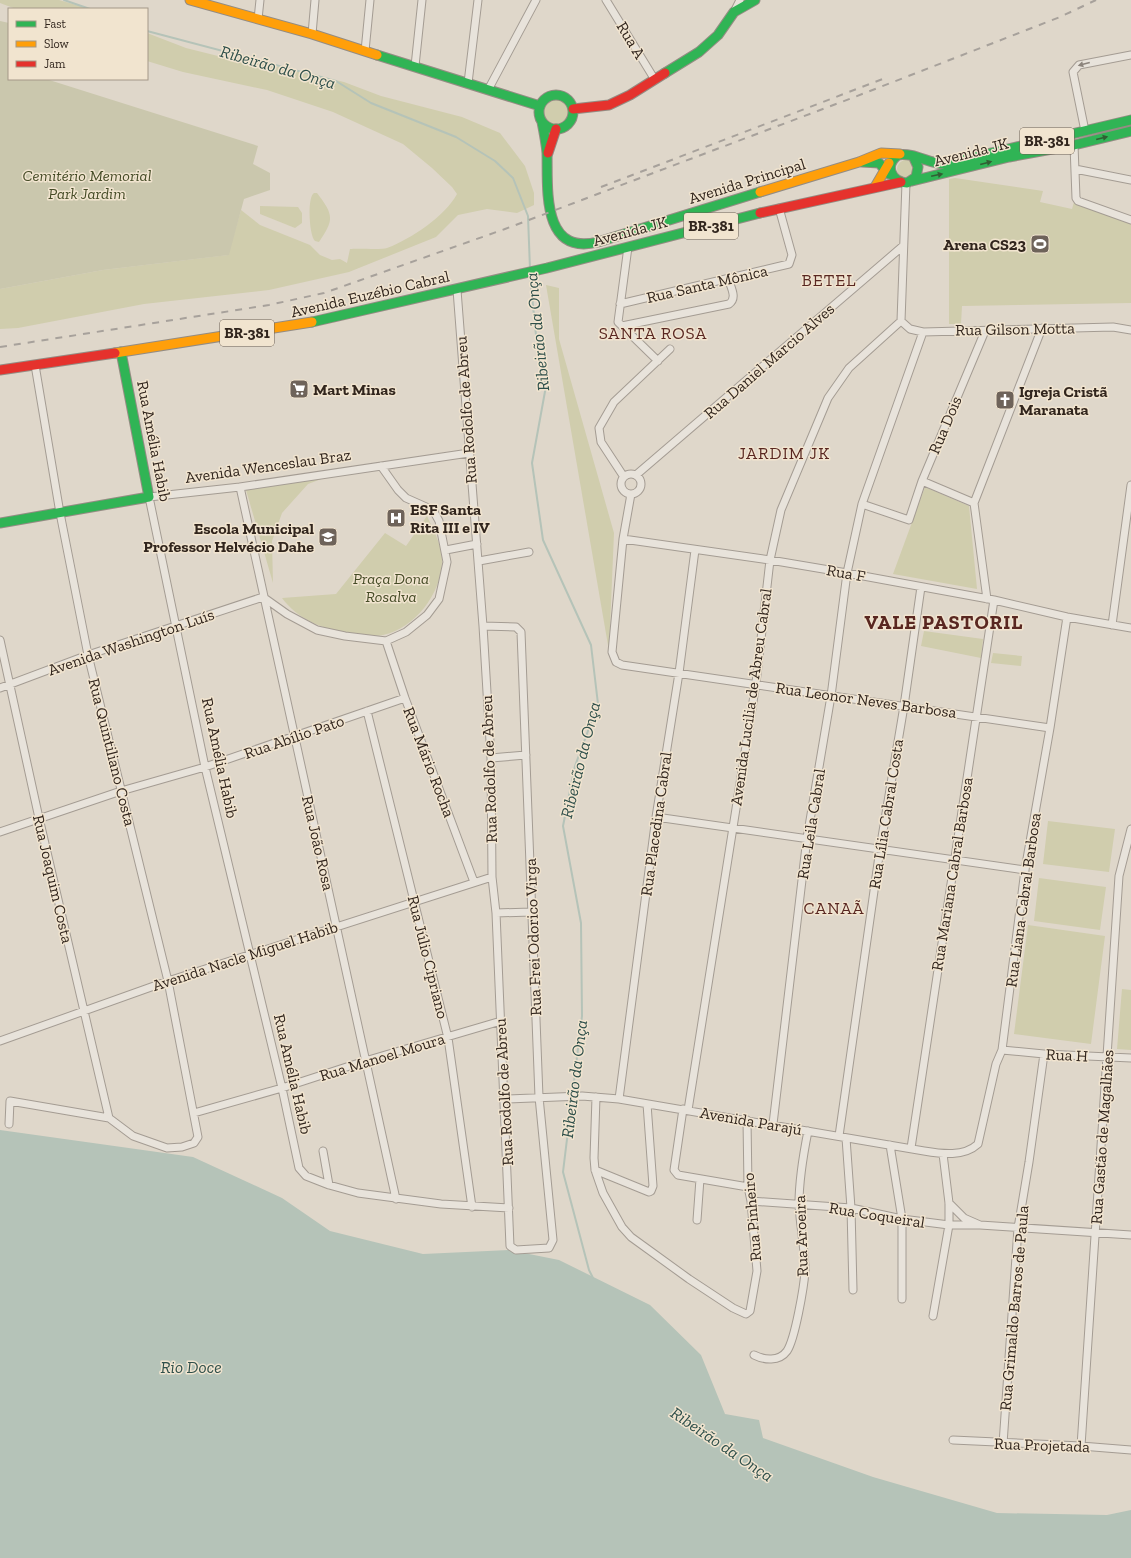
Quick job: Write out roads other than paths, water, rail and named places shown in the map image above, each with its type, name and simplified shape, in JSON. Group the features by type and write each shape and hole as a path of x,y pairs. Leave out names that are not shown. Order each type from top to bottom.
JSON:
{"street":[{"path":"190,0 208,3 312,34 365,52 415,66 540,106"},
{"path":"258,19 260,0"},
{"path":"312,34 315,0"},
{"path":"365,52 370,0"},
{"path":"415,66 422,0"},
{"path":"468,83 478,0"},
{"path":"528,14 530,0"},
{"path":"488,90 536,0"},
{"name":"Rua A","path":"606,0 655,80"},
{"path":"573,109 609,105 630,95 699,52 718,35 734,12 740,0"},
{"path":"734,12 755,0"},
{"path":"1122,56 1131,48"},
{"path":"1085,131 1073,72 1075,68 1079,65 1131,55"},
{"path":"558,95 568,99 573,109 573,114 569,123 556,129 551,128 542,122 539,111 540,106 547,98 558,95"},
{"name":"Avenida JK","path":"913,156 931,163 943,164 1009,150 1131,120"},
{"name":"Avenida Principal","path":"542,122 547,157 546,195 553,224 563,235 572,240 586,244 612,238 859,162 881,153 897,157"},
{"name":"Avenida Principal","path":"547,157 556,129"},
{"name":"Avenida JK","path":"509,277 780,208 1009,157 1074,145 1131,131"},
{"path":"1074,145 1078,202 1131,220"},
{"path":"903,181 917,176 919,170 918,164 913,156"},
{"name":"BR-381","path":"897,157 913,156"},
{"path":"897,157 890,168 903,181 901,322"},
{"path":"875,187 888,164 897,157"},
{"name":"Avenida Principal","path":"859,162 876,162 903,181"},
{"path":"1075,168 1131,180"},
{"name":"Rua Santa Mônica","path":"620,304 788,264 792,255 780,208"},
{"name":"Rua Daniel Marcio Alves","path":"636,475 903,246"},
{"path":"628,247 618,322 658,360"},
{"name":"Avenida Euzébio Cabral","path":"0,370 297,326 509,277"},
{"path":"622,326 729,304 733,302 734,297 728,278"},
{"name":"Rua Rodolfo de Abreu","path":"457,290 483,626 491,758 492,877 496,913 510,1246 512,1248"},
{"name":"Rua Gilson Motta","path":"901,322 910,329 923,332 1113,327 1131,330"},
{"name":"Avenida Lucilia de Abreu Cabral","path":"700,1179 678,1175 674,1170 756,683 770,560 781,510 828,398 849,368 901,322"},
{"path":"922,481 974,503 1042,328"},
{"name":"Rua Dois","path":"862,504 909,520 922,481 985,331"},
{"name":"Rua Leila Cabral","path":"773,1124 807,838 831,696 848,573 862,504 923,332"},
{"path":"624,477 601,442 599,428 614,402 670,349"},
{"name":"Rua Amélia Habib","path":"121,352 149,497 177,625 205,767 282,1088 299,1168 306,1176 329,1185"},
{"name":"Rua Quintiliano Costa","path":"35,365 60,513 88,655 168,981 198,1137 194,1142 182,1147 167,1148 133,1136 109,1118"},
{"name":"Avenida Wenceslau Braz","path":"0,523 149,497 240,487 469,453"},
{"path":"263,597 287,614 317,630 345,636 386,641 406,632 427,615 439,599 447,562 446,550 439,520 432,510 406,498 398,490 381,466"},
{"path":"630,474 636,475 640,480 640,486 637,492 631,494 624,492 621,486 624,477 630,474"},
{"path":"1112,625 1131,485"},
{"name":"Rua João Rosa","path":"240,487 396,1199"},
{"path":"623,539 631,494"},
{"name":"Rua Mariana Cabral Barbosa","path":"911,1148 976,716 991,599 974,503"},
{"name":"Rua F","path":"623,539 848,573 991,599 1067,617 1131,628"},
{"name":"Rua Leonor Neves Barbosa","path":"623,539 612,652 616,662 622,665 756,683 831,696 1050,728"},
{"path":"446,550 477,544"},
{"name":"Rua Placedina Cabral","path":"619,1099 656,817 679,673 694,550"},
{"path":"478,561 529,552"},
{"name":"Rua Lília Cabral Costa","path":"853,1290 851,1208 842,1137 880,849 904,706 921,587"},
{"name":"Avenida Washington Luís","path":"0,688 88,655 263,597"},
{"name":"Rua Liana Cabral Barbosa","path":"943,1154 971,1151 978,1144 996,1064 1002,1050 1025,870 1050,728 1067,617"},
{"name":"Rua Frei Odorico Virga","path":"483,626 520,629 521,632 539,1097 553,1240 549,1248 516,1250 512,1248"},
{"name":"Rua Joaquim Costa","path":"0,640 39,818 109,1118"},
{"name":"Rua Mário Rocha","path":"386,641 405,698 474,882"},
{"name":"Rua Abílio Pato","path":"0,832 121,791 205,767 405,698"},
{"name":"Rua Júlio Cipriano","path":"367,712 448,1038 472,1207"},
{"path":"491,758 526,755"},
{"path":"656,817 1025,870"},
{"name":"Rua Gastão de Magalhães","path":"1081,1446 1119,876 1131,829"},
{"name":"Avenida Nacle Miguel Habib","path":"0,1038 250,954 492,877"},
{"path":"496,913 531,912"},
{"name":"Rua Manoel Moura","path":"194,1113 501,1022"},
{"name":"Rua H","path":"1002,1050 1044,1054 1131,1058"},
{"name":"Rua Grimaldo Barros de Paula","path":"1003,1444 1018,1228 1044,1054"},
{"name":"Avenida Parajú","path":"505,1099 582,1096 619,1099 943,1154"},
{"path":"596,1097 595,1170 649,1192 653,1186 647,1104"},
{"path":"9,1124 10,1101 109,1118"},
{"name":"Rua Pinheiro","path":"595,1170 603,1193 622,1227 631,1237 689,1279 744,1314 749,1312 757,1271 751,1201 748,1187 747,1120"},
{"name":"Rua Aroeira","path":"754,1355 764,1360 779,1358 787,1351 797,1320 805,1271 799,1205 800,1169 808,1131"},
{"path":"890,1145 902,1219 902,1298"},
{"path":"323,1151 329,1185 358,1193 396,1199 472,1207 509,1208"},
{"path":"932,1316 949,1225 949,1203 943,1154"},
{"path":"697,1220 700,1179 748,1187"},
{"name":"Rua Coqueiral","path":"751,1201 851,1208 902,1219 949,1225 980,1225 1131,1235"},
{"path":"949,1203 964,1218 980,1225"},
{"name":"Rua Projetada","path":"953,1440 1131,1450"}],"water":[{"name":"Rio Doce","path":"0,1130 193,1157 282,1198 330,1231 423,1254 509,1250 559,1260 650,1305 701,1355 725,1414 759,1420 763,1438 873,1477 997,1513 1107,1515 1131,1510 1131,1558 0,1558"}],"waterway":[{"name":"Ribeirão da Onça","path":"64,0 87,8"},
{"name":"Ribeirão da Onça","path":"148,31 336,81 371,103 456,137 495,161 513,178 528,216 530,269"},
{"name":"Ribeirão da Onça","path":"530,276 536,335 546,386 532,463 543,540 591,645 598,704 575,766 563,826 581,923 582,1016 563,1172 589,1270 593,1278"}],"railway":[{"path":"0,347 269,305 324,293 505,229 852,98 1060,17 1096,0"},
{"path":"601,187 888,77"}],"place":[{"name":"Arena CS23","path":"1040,244"},
{"name":"Mart Minas","path":"299,389"},
{"name":"Igreja Cristã Maranata","path":"1005,400"},
{"name":"ESF Santa Rita III e IV","path":"396,518"},
{"name":"Escola Municipal Professor Helvécio Dahe","path":"328,537"}],"district":[{"name":"BETEL","path":"829,280"},
{"name":"SANTA ROSA","path":"653,333"},
{"name":"JARDIM JK","path":"784,453"},
{"name":"VALE PASTORIL","path":"944,622"},
{"name":"CANAÃ","path":"834,908"}],"park label":[{"name":"Cemitério Memorial Park Jardim","path":"87,184"},
{"name":"Praça Dona Rosalva","path":"391,587"}]}
